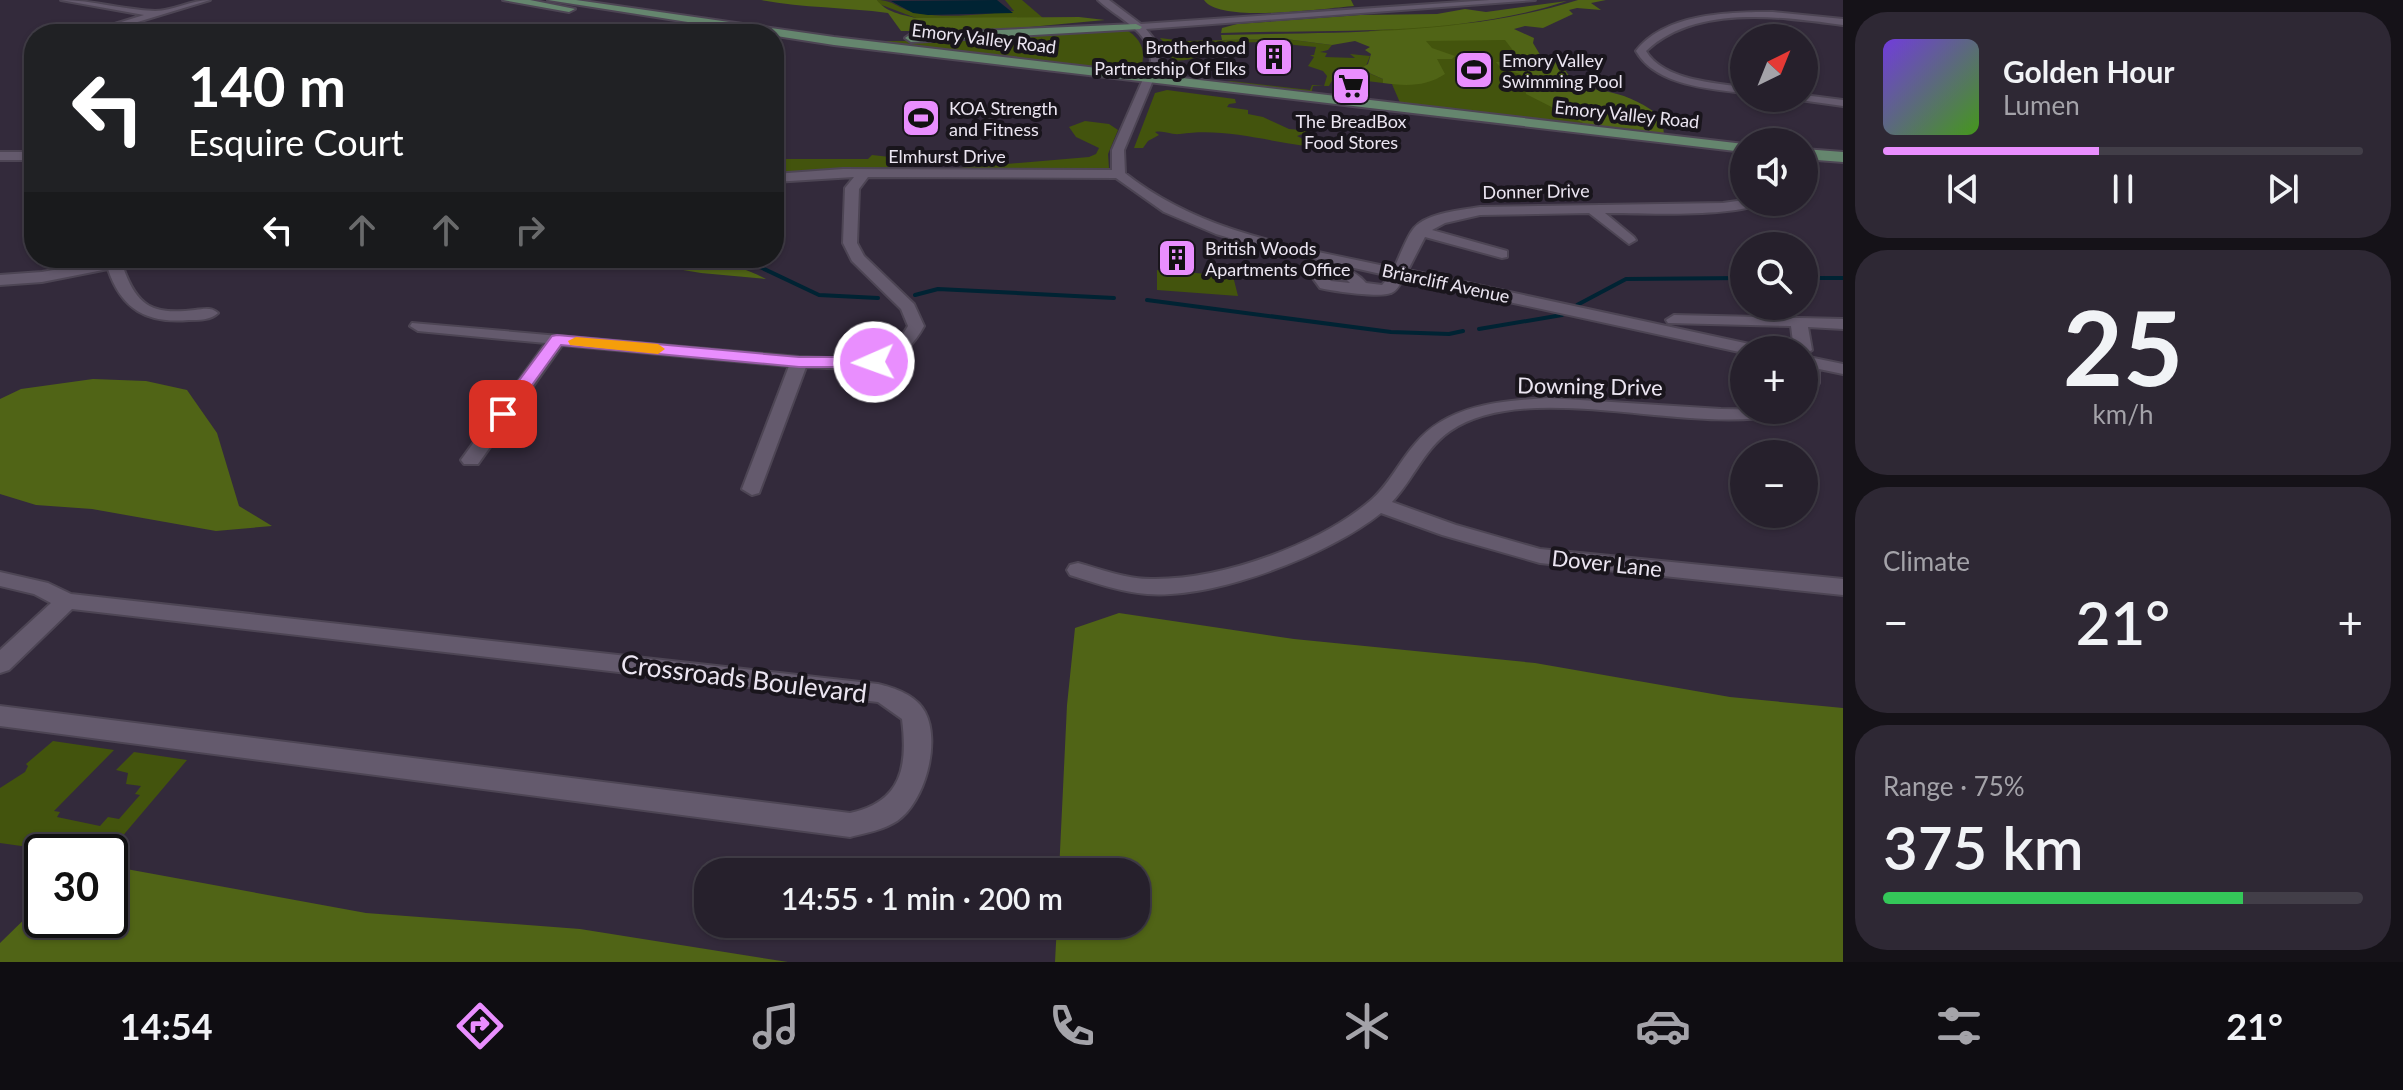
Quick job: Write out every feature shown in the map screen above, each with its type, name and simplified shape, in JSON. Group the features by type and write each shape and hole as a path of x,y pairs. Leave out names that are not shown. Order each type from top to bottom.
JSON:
{"main road":[{"name":"Emory Valley Road","path":"508,0 676,24"},
{"name":"Emory Valley Road","path":"553,0 687,24"},
{"path":"834,41 1136,27"},
{"name":"Emory Valley Road","path":"784,37 1148,82"},
{"name":"Emory Valley Road","path":"784,39 1730,153"},
{"name":"Emory Valley Road","path":"1533,128 1730,147"},
{"path":"1818,156 1843,160"},
{"path":"1818,160 1843,160"}],"street":[{"path":"66,0 157,14"},
{"path":"122,24 205,0"},
{"path":"1103,0 1157,48 1148,82 1118,150 1119,174"},
{"path":"1136,27 1530,0"},
{"path":"1730,87 1667,73 1645,60 1641,51 1645,45 1677,27 1714,18 1782,16 1843,22"},
{"path":"1818,100 1843,103"},
{"path":"0,156 24,156"},
{"path":"418,326 799,362 874,362 907,342 916,326 908,307 857,258 850,243 852,188 864,174"},
{"name":"Elmhurst Drive","path":"784,178 864,174 1119,174"},
{"name":"Briarcliff Avenue","path":"1119,174 1168,211 1205,227 1260,243 1730,345"},
{"name":"Donner Drive","path":"1419,231 1452,216 1480,211 1730,206"},
{"path":"1592,209 1629,240"},
{"path":"1357,287 1385,290 1392,285 1419,231 1502,254"},
{"path":"0,280 102,268"},
{"path":"116,268 124,294 142,309 168,316 210,313"},
{"path":"1674,320 1843,324"},
{"path":"1799,321 1801,336"},
{"path":"471,460 557,340"},
{"path":"752,489 799,362"},
{"path":"1818,362 1843,369"},
{"name":"Downing Drive","path":"1078,570 1153,587 1190,585 1226,578 1341,531 1379,505 1414,455 1437,432 1457,420 1484,412 1536,405 1730,415"},
{"name":"Dover Lane","path":"1379,505 1449,530 1540,556 1843,587"},
{"name":"Crossroads Boulevard","path":"0,579 40,588 67,601 878,693 893,697 914,715 918,744 910,790 894,810 882,818 850,825 0,716"},
{"path":"0,664 67,601"}],"green space":[{"path":"761,0 877,0 889,10 916,18 1079,17 1105,20 985,31 901,31 888,13"},
{"path":"877,0 912,12 954,16 1014,11 1005,0 1022,0 1043,18 916,18 879,4"},
{"path":"1204,0 1351,0 1354,6 1251,13 1214,7"},
{"path":"1578,0 1606,0 1591,3 1601,10 1577,8 1569,10 1573,14 1543,28 1525,26 1514,29 1534,38 1533,43 1542,58 1560,61 1577,84 1624,96 1656,113 1667,122 1663,127 1664,134 1589,126 1526,94 1525,90 1510,83 1542,81 1501,68 1496,62 1521,61 1505,40 1426,41 1432,48 1455,56 1452,59 1437,59 1445,74 1430,81 1407,85 1383,83 1383,79 1360,69 1368,64 1371,54 1365,50 1370,47 1355,41 1332,45 1286,39 1222,40 1221,35 1446,26 1535,12"},
{"path":"1567,1 1526,13 1440,26 1221,33 1222,28 1237,24 1360,15 1437,14 1465,9 1486,12"},
{"path":"1493,21 1601,129 1401,105 1369,31"},
{"path":"1125,29 1142,46 1142,63 1136,72 863,41 985,41 991,39 988,37"},
{"path":"1160,38 1183,41 1286,39 1332,45 1320,52 1327,53 1325,57 1355,58 1350,54 1370,56 1364,71 1383,79 1383,83 1334,77 1329,86 1324,86 1327,76 1323,71 1308,66 1314,57 1310,55 1314,55 1316,47 1261,42 1196,44 1203,53 1211,55 1172,60 1170,49"},
{"path":"1226,82 1310,90 1312,85 1324,86 1313,86 1311,94"},
{"path":"1167,90 1235,99 1236,103 1227,107 1248,110 1248,114 1289,129 1311,131 1297,136 1305,140 1305,146 1227,134 1155,132 1159,135 1143,148 1134,148 1155,93"},
{"path":"1085,121 1109,124 1118,130 1108,154 1109,168 1101,171 958,168 1089,157 1096,154 1099,148 1076,137 1069,127"},
{"path":"872,155 890,157 892,167 784,173 784,159 868,159"},
{"path":"671,268 741,268 766,279"},
{"path":"1157,270 1233,276 1238,296 1157,290"},
{"path":"93,379 146,381 187,390 217,433 239,506 272,526 216,531 92,509 36,505 0,494 0,399 21,389"},
{"path":"1119,613 1294,639 1535,663 1730,697 1843,708 1843,962 1055,962 1056,938 1150,938 1150,858 1060,858 1067,705 1075,628"},
{"path":"53,741 114,750 54,811 60,812 57,817 100,826 108,817 119,819 140,795 135,794 141,786 126,784 128,773 116,770 134,752 187,760 124,834 24,834 24,846 0,843 0,788 25,772 26,764"},
{"path":"128,869 366,913 580,929 788,962 0,962 0,943 24,920 24,938 128,938"}],"water":[{"path":"997,0 1013,13 928,15 913,13 891,1"}],"waterway":[{"path":"762,268 819,295 878,298"},
{"path":"1577,305 1626,279 1730,278"},
{"path":"1818,278 1843,278"},
{"path":"915,295 938,289 1114,298"},
{"path":"1147,300 1391,332 1449,334 1463,331"},
{"path":"1479,329 1562,315"}],"slow traffic":[{"path":"576,341 658,349"}],"place":[{"name":"Brotherhood Partnership Of Elks","path":"1274,57"},
{"name":"Emory Valley Swimming Pool","path":"1474,70"},
{"name":"The BreadBox Food Stores","path":"1351,86"},
{"name":"KOA Strength and Fitness","path":"921,118"},
{"name":"British Woods Apartments Office","path":"1177,258"}],"route":[{"path":"503,414 557,340 799,362 874,362"}]}
